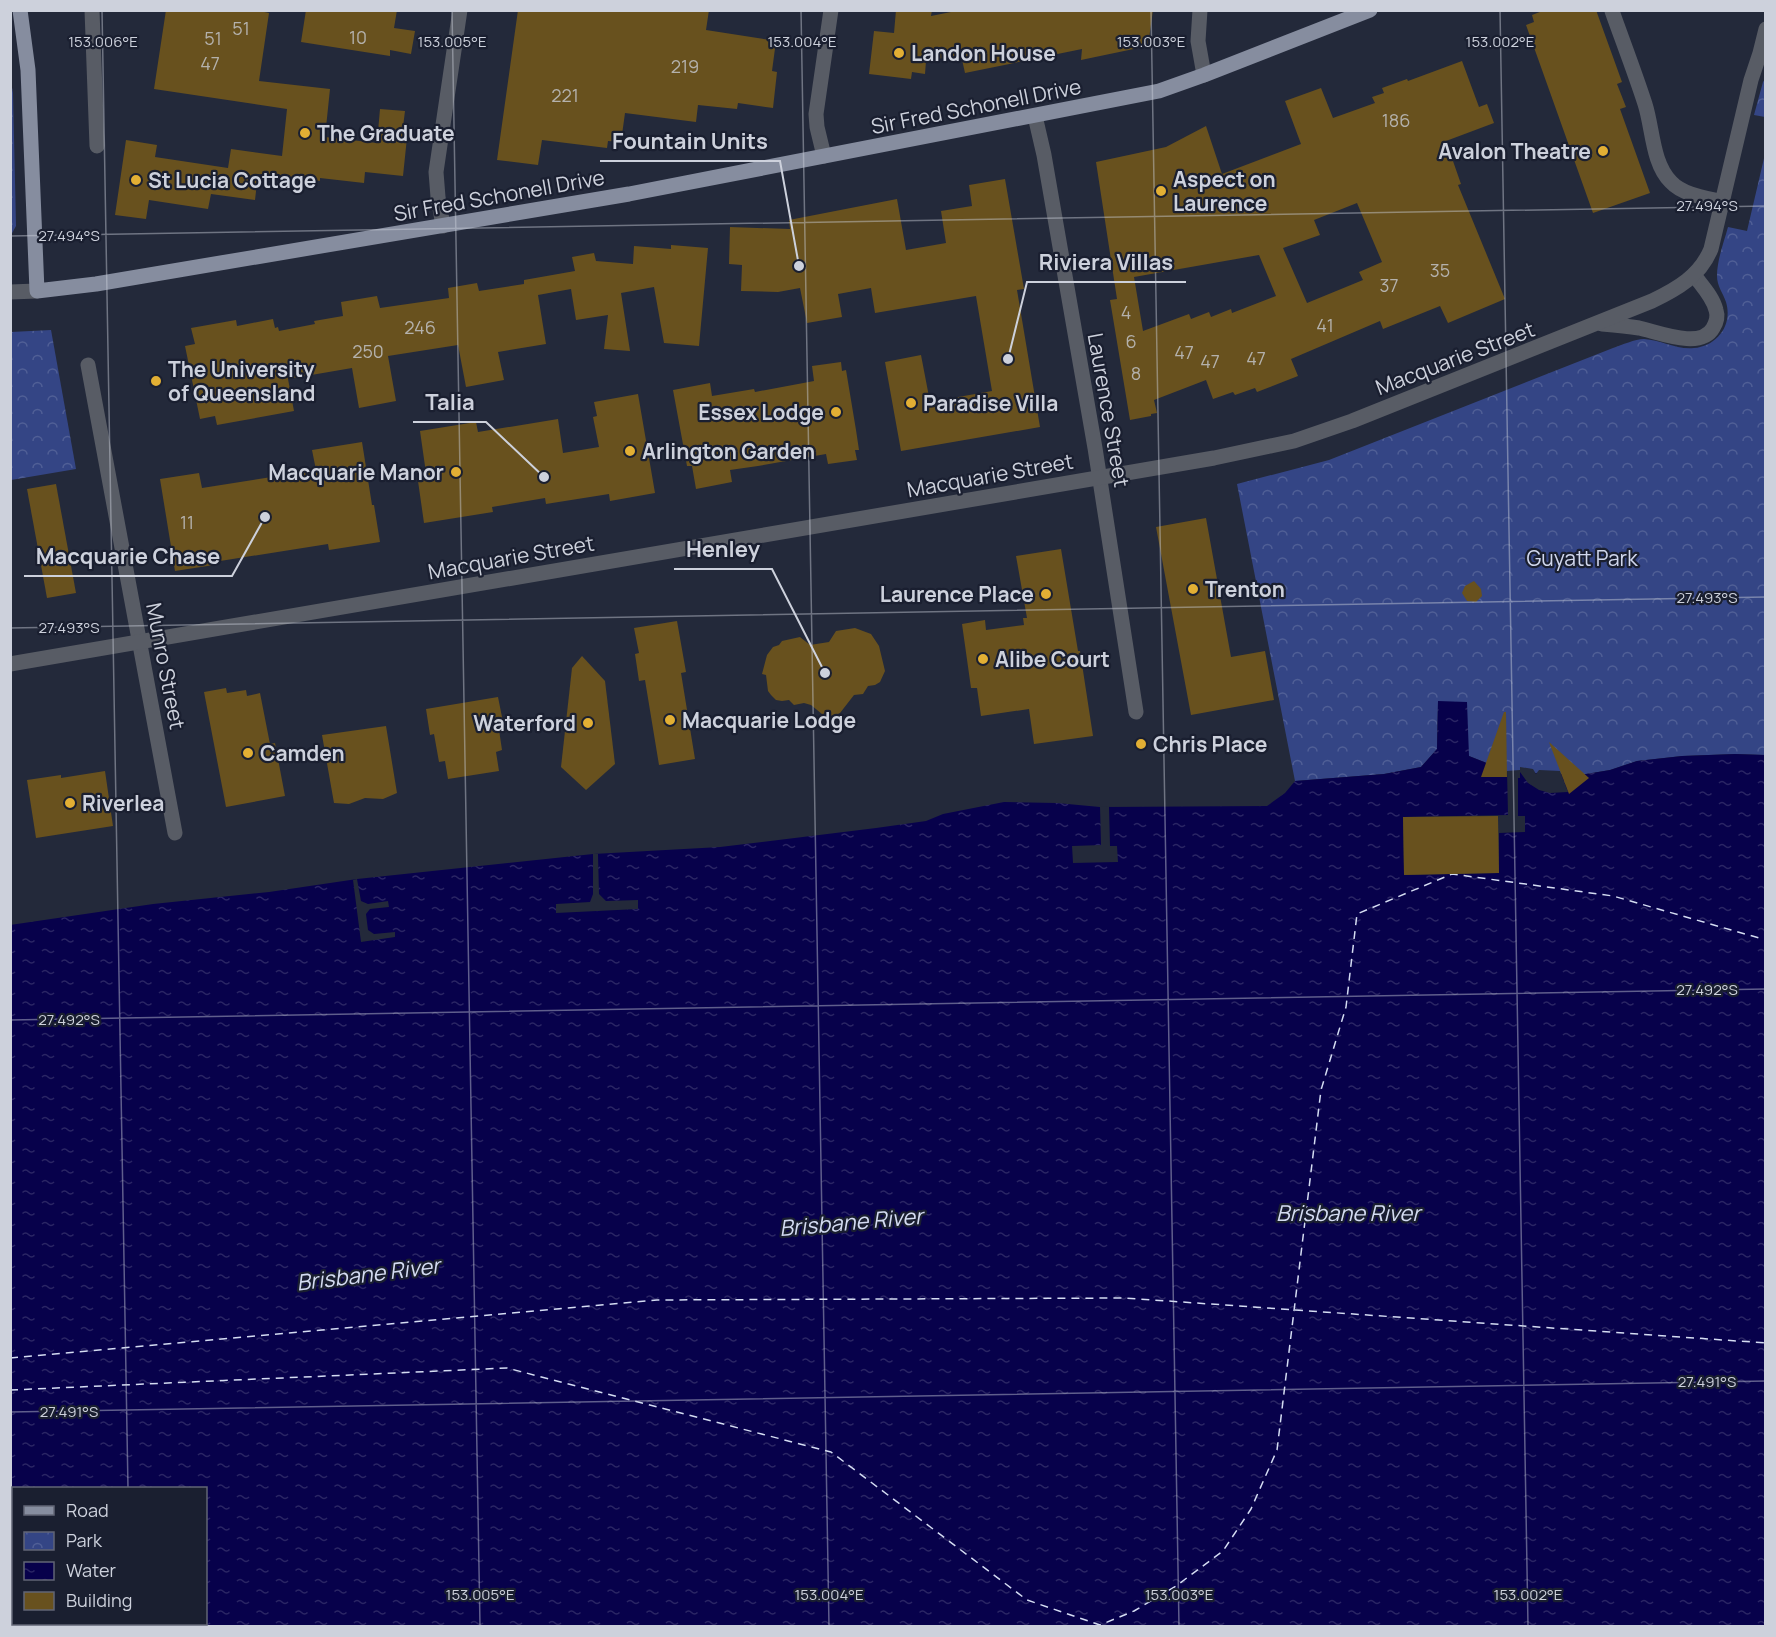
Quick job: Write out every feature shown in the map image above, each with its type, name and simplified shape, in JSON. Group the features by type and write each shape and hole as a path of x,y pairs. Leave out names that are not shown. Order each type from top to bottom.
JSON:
{"main road":[{"path":"20,10 28,70 37,291"},
{"name":"Sir Fred Schonell Drive","path":"37,291 96,284 629,194 1159,91 1370,10"}],"street":[{"path":"92,10 97,146"},
{"path":"443,226 436,172 460,10"},
{"path":"824,156 816,114 831,10"},
{"path":"1200,10 1198,41 1203,75"},
{"path":"1612,12 1648,114 1659,160 1667,178 1682,190 1723,202"},
{"name":"Macquarie Street","path":"10,664 1214,458 1294,441 1352,421 1599,324 1669,293 1694,275 1709,255 1748,90 1766,29"},
{"name":"Laurence Street","path":"1035,116 1044,155 1099,478 1136,712"},
{"path":"1599,324 1631,327 1684,339 1704,337 1714,326 1717,313 1710,297 1694,275"},
{"name":"Sir Fred Schonell Drive","path":"10,292 37,291"},
{"name":"Munro Street","path":"88,365 176,833"}],"green space":[{"path":"1765,79 1765,117 1754,115"},
{"path":"11,82 16,226 11,235"},
{"name":"Guyatt Park","path":"1765,154 1765,755 1682,756 1637,761 1610,770 1586,774 1507,771 1469,756 1438,701 1437,749 1421,767 1384,774 1295,781 1237,484 1329,460 1633,341 1644,339 1688,348 1710,343 1721,333 1727,319 1728,310 1717,276 1728,227 1747,231"},
{"path":"51,330 76,469 11,480 11,332"}],"water":[{"name":"Brisbane River","path":"1438,701 1467,702 1469,756 1507,771 1586,774 1610,770 1637,761 1682,756 1765,755 1765,1626 11,1626 10,925 153,904 269,892 357,879 593,854 720,847 876,828 926,821 943,814 1004,802 1100,807 1267,806 1285,793 1295,781 1384,774 1421,767 1437,749"}],"pier":[{"path":"1520,767 1533,769 1536,774 1539,770 1560,771 1568,792 1550,793 1539,790 1528,783 1520,772 1518,816 1525,816 1525,832 1499,833 1499,873 1404,875 1403,817 1508,815 1507,771 1520,770"},
{"path":"1109,806 1110,846 1117,846 1118,862 1073,863 1072,846 1101,845 1100,807"},
{"path":"593,854 598,854 599,894 606,901 638,900 638,909 556,913 556,904 590,902 593,894"},
{"path":"357,879 361,901 368,904 388,901 389,907 370,909 366,914 368,930 374,934 395,932 395,937 361,942 353,880"}],"building":[{"path":"166,10 255,10 269,13 259,81 330,89 325,137 377,143 380,109 405,111 403,127 408,128 403,176 365,172 364,183 258,174 255,200 211,194 208,209 149,200 146,219 115,215 126,140 157,145 155,157 228,168 231,149 282,156 287,109 154,89"},
{"path":"306,10 397,10 394,28 415,31 411,54 390,50 390,56 301,42"},
{"path":"518,10 709,10 706,30 776,41 772,71 777,72 773,108 738,103 737,109 698,105 696,122 625,113 621,142 608,141 607,148 542,140 538,165 497,160"},
{"path":"896,10 932,10 931,16 961,10 1153,10 1148,46 1081,60 1082,49 965,73 961,55 926,61 925,74 912,72 911,79 869,74 874,31 894,33"},
{"name":"Avalon Theatre","path":"1545,10 1596,10 1622,82 1617,84 1626,107 1620,109 1650,193 1593,213 1526,25 1534,22 1532,15"},
{"path":"1462,61 1479,107 1487,104 1494,123 1446,141 1461,184 1458,185 1505,299 1448,323 1440,306 1383,329 1380,321 1291,359 1298,376 1257,392 1255,388 1213,399 1206,380 1154,400 1157,413 1130,420 1110,300 1117,299 1096,162 1166,147 1206,126 1222,174 1301,144 1285,101 1321,88 1333,118 1375,103 1372,97 1384,93 1382,88 1407,79 1408,81","holes":["1357,203 1382,262 1359,272 1363,280 1307,303 1283,248 1320,235 1314,220","1259,255 1276,296 1232,313 1231,309 1211,317 1209,312 1191,319 1189,314 1143,331 1134,277"]},
{"path":"1005,179 1024,289 1017,290 1040,427 901,451 885,362 921,355 930,402 992,391 976,296 875,313 871,288 838,294 842,317 807,323 800,288 778,292 741,291 742,265 729,264 730,227 790,229 789,220 897,199 906,250 946,243 941,211 972,206 969,185"},
{"path":"671,245 708,248 699,346 664,343 654,287 621,293 630,351 604,349 608,315 576,320 571,289 538,295 546,344 498,352 504,380 466,387 458,345 388,356 396,401 359,408 352,368 288,379 294,411 217,425 215,416 200,419 185,346 195,344 191,328 236,320 237,326 273,319 275,328 278,327 279,331 343,316 341,302 377,296 380,308 449,298 448,288 477,283 479,291 524,284 524,280 575,271 572,257 594,253 596,261 633,264 634,246 671,249"},
{"path":"841,362 842,371 846,370 856,430 859,450 855,450 857,460 828,464 826,454 730,470 732,482 696,489 692,466 687,466 673,390 710,383 712,396 754,389 755,392 814,381 812,366"},
{"path":"638,394 655,493 610,501 609,494 546,504 545,498 492,507 493,512 424,523 417,474 426,473 420,431 476,422 478,432 558,419 563,453 599,447 593,417 597,416 594,402"},
{"path":"362,442 380,542 329,550 328,544 214,562 214,565 175,571 160,479 199,473 202,488 316,470 312,450"},
{"path":"56,484 76,593 47,598 27,489"},
{"name":"Trenton","path":"1206,518 1231,657 1265,651 1274,700 1191,715 1156,527"},
{"path":"1061,549 1093,736 1034,744 1029,709 981,716 977,688 971,688 962,624 985,620 986,630 1024,625 1023,618 1027,618 1016,556"},
{"path":"1474,581 1481,589 1482,596 1476,602 1467,601 1462,593 1465,586"},
{"name":"Macquarie Lodge","path":"677,621 686,672 681,673 695,759 659,765 645,680 639,681 635,654 639,653 634,628"},
{"path":"855,628 871,634 879,646 885,671 880,682 868,686 863,694 854,695 840,713 833,716 822,714 811,705 804,703 794,705 789,700 776,700 771,695 768,691 766,675 762,674 767,655 773,647 782,641 800,637 810,645 829,642 836,631"},
{"name":"Waterford","path":"582,656 605,681 615,764 586,790 561,767 572,668"},
{"name":"Camden","path":"226,688 227,693 246,690 247,696 260,693 270,744 275,743 285,796 226,807 204,692"},
{"path":"498,697 503,722 498,723 502,750 496,752 499,771 448,779 445,761 439,762 434,734 430,735 426,709"},
{"path":"1504,712 1506,712 1507,777 1481,777"},
{"path":"386,726 397,793 383,799 365,798 349,804 334,803 322,735"},
{"path":"1549,742 1589,778 1569,794"},
{"name":"Riverlea","path":"105,771 113,826 36,838 27,780 61,775 61,778"},
{"path":"1498,816 1499,873 1404,875 1403,817"}],"ferry route":[{"path":"10,1390 507,1368 831,1452 1027,1600 1100,1625 1134,1611 1176,1586 1223,1551 1251,1509 1277,1450 1321,1090 1346,1007 1357,914 1452,874 1613,896 1766,940"},
{"path":"10,1358 657,1300 1125,1298 1766,1343"}],"place":[{"name":"Landon House","path":"899,53"},
{"name":"The Graduate","path":"305,133"},
{"name":"Avalon Theatre","path":"1603,151"},
{"name":"St Lucia Cottage","path":"136,180"},
{"name":"Aspect on Laurence","path":"1161,191"},
{"name":"Fountain Units","path":"799,266"},
{"name":"Riviera Villas","path":"1008,359"},
{"name":"The University of Queensland","path":"156,381"},
{"name":"Paradise Villa","path":"911,403"},
{"name":"Essex Lodge","path":"836,412"},
{"name":"Arlington Garden","path":"630,451"},
{"name":"Macquarie Manor","path":"456,472"},
{"name":"Talia","path":"544,477"},
{"name":"Macquarie Chase","path":"265,517"},
{"name":"Trenton","path":"1193,589"},
{"name":"Laurence Place","path":"1046,594"},
{"name":"Alibe Court","path":"983,659"},
{"name":"Henley","path":"825,673"},
{"name":"Macquarie Lodge","path":"670,720"},
{"name":"Waterford","path":"588,723"},
{"name":"Chris Place","path":"1141,744"},
{"name":"Camden","path":"248,753"},
{"name":"Riverlea","path":"70,803"}]}
